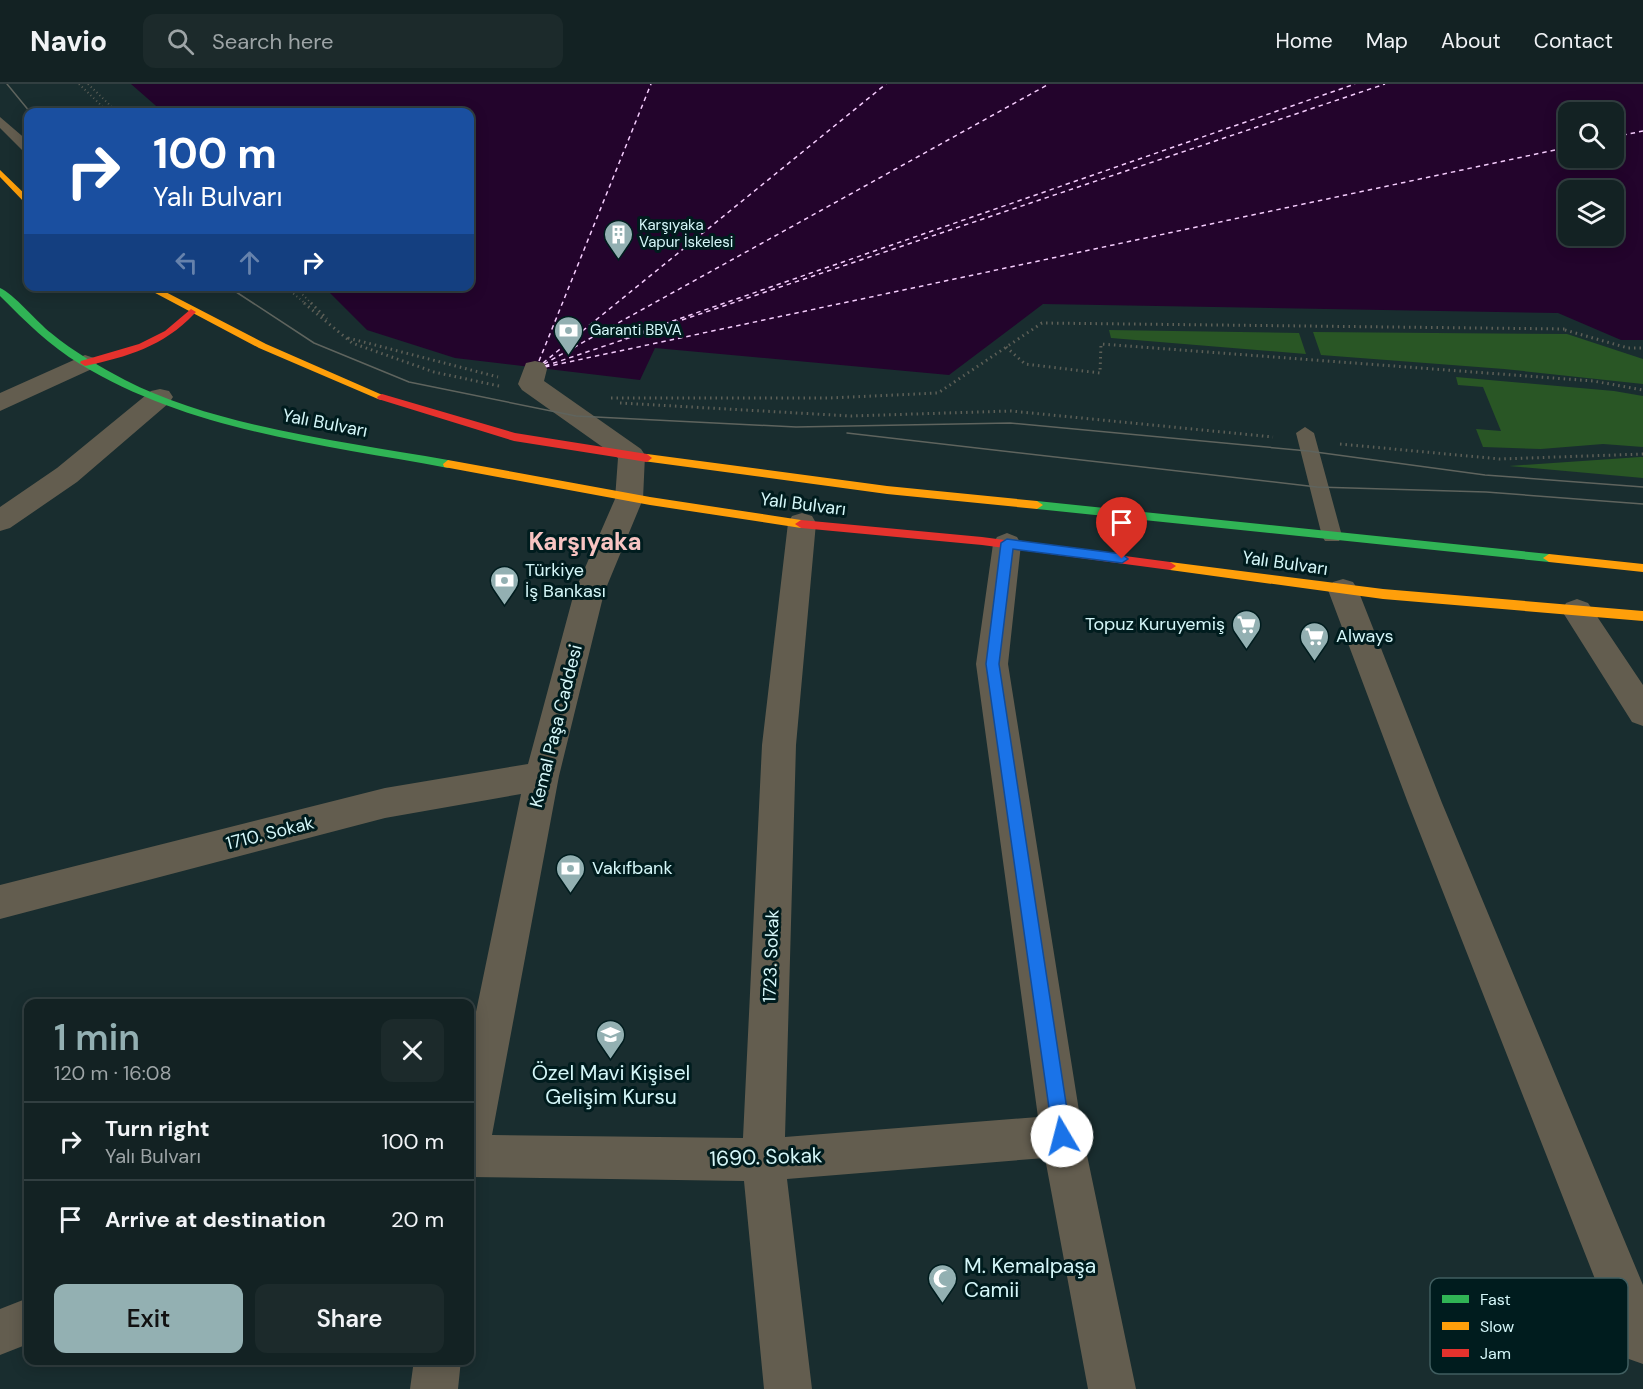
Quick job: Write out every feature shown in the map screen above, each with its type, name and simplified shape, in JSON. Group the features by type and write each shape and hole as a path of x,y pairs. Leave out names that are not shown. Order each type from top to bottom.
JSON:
{"main road":[{"path":"0,172 24,197"},
{"name":"Yalı Bulvarı","path":"0,291 27,322 51,343 85,363 160,397 279,433 629,499 802,524 1007,543 1343,590 1643,616"},
{"name":"Yalı Bulvarı","path":"154,291 255,345 327,377 416,408 514,437 887,490 1643,568"},
{"path":"85,363 130,353 160,341 181,325 191,312"}],"street":[{"path":"0,403 85,363"},
{"path":"536,382 632,455"},
{"path":"0,521 67,475 160,397"},
{"name":"Kemal Paşa Caddesi","path":"474,1119 542,776 589,593 629,499 632,455"},
{"name":"1723. Sokak","path":"788,1389 763,1160 779,745 802,524"},
{"path":"1007,543 992,664 1062,1136 1113,1389"},
{"path":"1343,590 1425,803 1617,1278"},
{"path":"1577,611 1643,711"},
{"name":"1710. Sokak","path":"0,902 386,803 542,776"},
{"name":"1690. Sokak","path":"474,1156 763,1160 1062,1136"},
{"path":"1628,1304 1643,1341"},
{"path":"0,1332 24,1323"},
{"path":"434,1389 437,1365"}],"lane":[{"path":"0,122 24,144"},
{"path":"1306,436 1332,536"}],"path":[{"path":"79,84 104,108"},
{"path":"88,84 113,108"},
{"path":"290,291 352,343 434,372 536,382"},
{"path":"299,291 345,337 536,382"},
{"path":"1567,329 1042,323 938,393 829,398 609,399 851,416 1011,411 1306,436 1500,459 1643,454"},
{"path":"1562,328 1628,348 1643,348"},
{"path":"1006,347 1025,364 1100,373 1101,344 1593,381 1643,390"}],"green space":[{"path":"1109,330 1299,333 1306,354 1111,338"},
{"path":"1313,332 1567,334 1643,359 1643,384 1504,369 1321,355"},
{"path":"1456,377 1614,391 1643,396 1643,447 1603,444 1541,449 1483,447 1476,429 1501,431 1483,387 1458,385"},
{"path":"1643,457 1643,478 1509,466"}],"shaded area":[{"path":"131,84 1643,84 1643,340 1621,340 1558,313 1043,304 949,375 655,348 640,380 455,358 367,330 328,291 474,291 474,108 158,108"}],"ferry route":[{"path":"539,361 651,84"},
{"path":"543,363 886,84"},
{"path":"544,364 1049,84"},
{"path":"624,338 1355,84"},
{"path":"545,366 1385,84"},
{"path":"1624,135 1643,131"},
{"path":"545,367 1558,149"}],"tram line":[{"path":"7,84 27,108"},
{"path":"235,291 314,343 409,382 576,416 796,427 1010,423 1308,451 1485,475 1643,487"},
{"path":"847,433 1317,487 1486,492 1643,504"}],"traffic: fast":[{"path":"0,291 40,329 84,362 124,384 167,401 213,416 308,439 448,464"},
{"path":"1037,505 1549,558"}],"traffic: slow":[{"path":"0,172 24,197"},
{"path":"156,291 262,346 382,397"},
{"path":"647,458 887,490 1037,505"},
{"path":"448,464 650,501 801,524"},
{"path":"1549,558 1643,568"},
{"path":"1170,566 1383,594 1643,616"}],"traffic: jam":[{"path":"85,363 129,352 156,340 168,333 191,312"},
{"path":"382,397 514,437 647,458"},
{"path":"801,524 982,541 1170,566"}],"place":[{"name":"Karşıyaka Vapur İskelesi","path":"618,260"},
{"name":"Garanti BBVA","path":"569,356"},
{"name":"Türkiye İş Bankası","path":"504,606"},
{"name":"Topuz Kuruyemiş","path":"1246,650"},
{"name":"Always","path":"1315,662"},
{"name":"Vakıfbank","path":"571,894"},
{"name":"Özel Mavi Kişisel Gelişim Kursu","path":"611,1060"},
{"name":"M. Kemalpaşa Camii","path":"943,1304"}],"district":[{"name":"Karşıyaka","path":"585,542"}],"route":[{"path":"1062,1136 992,664 1007,543 1122,559"}]}
